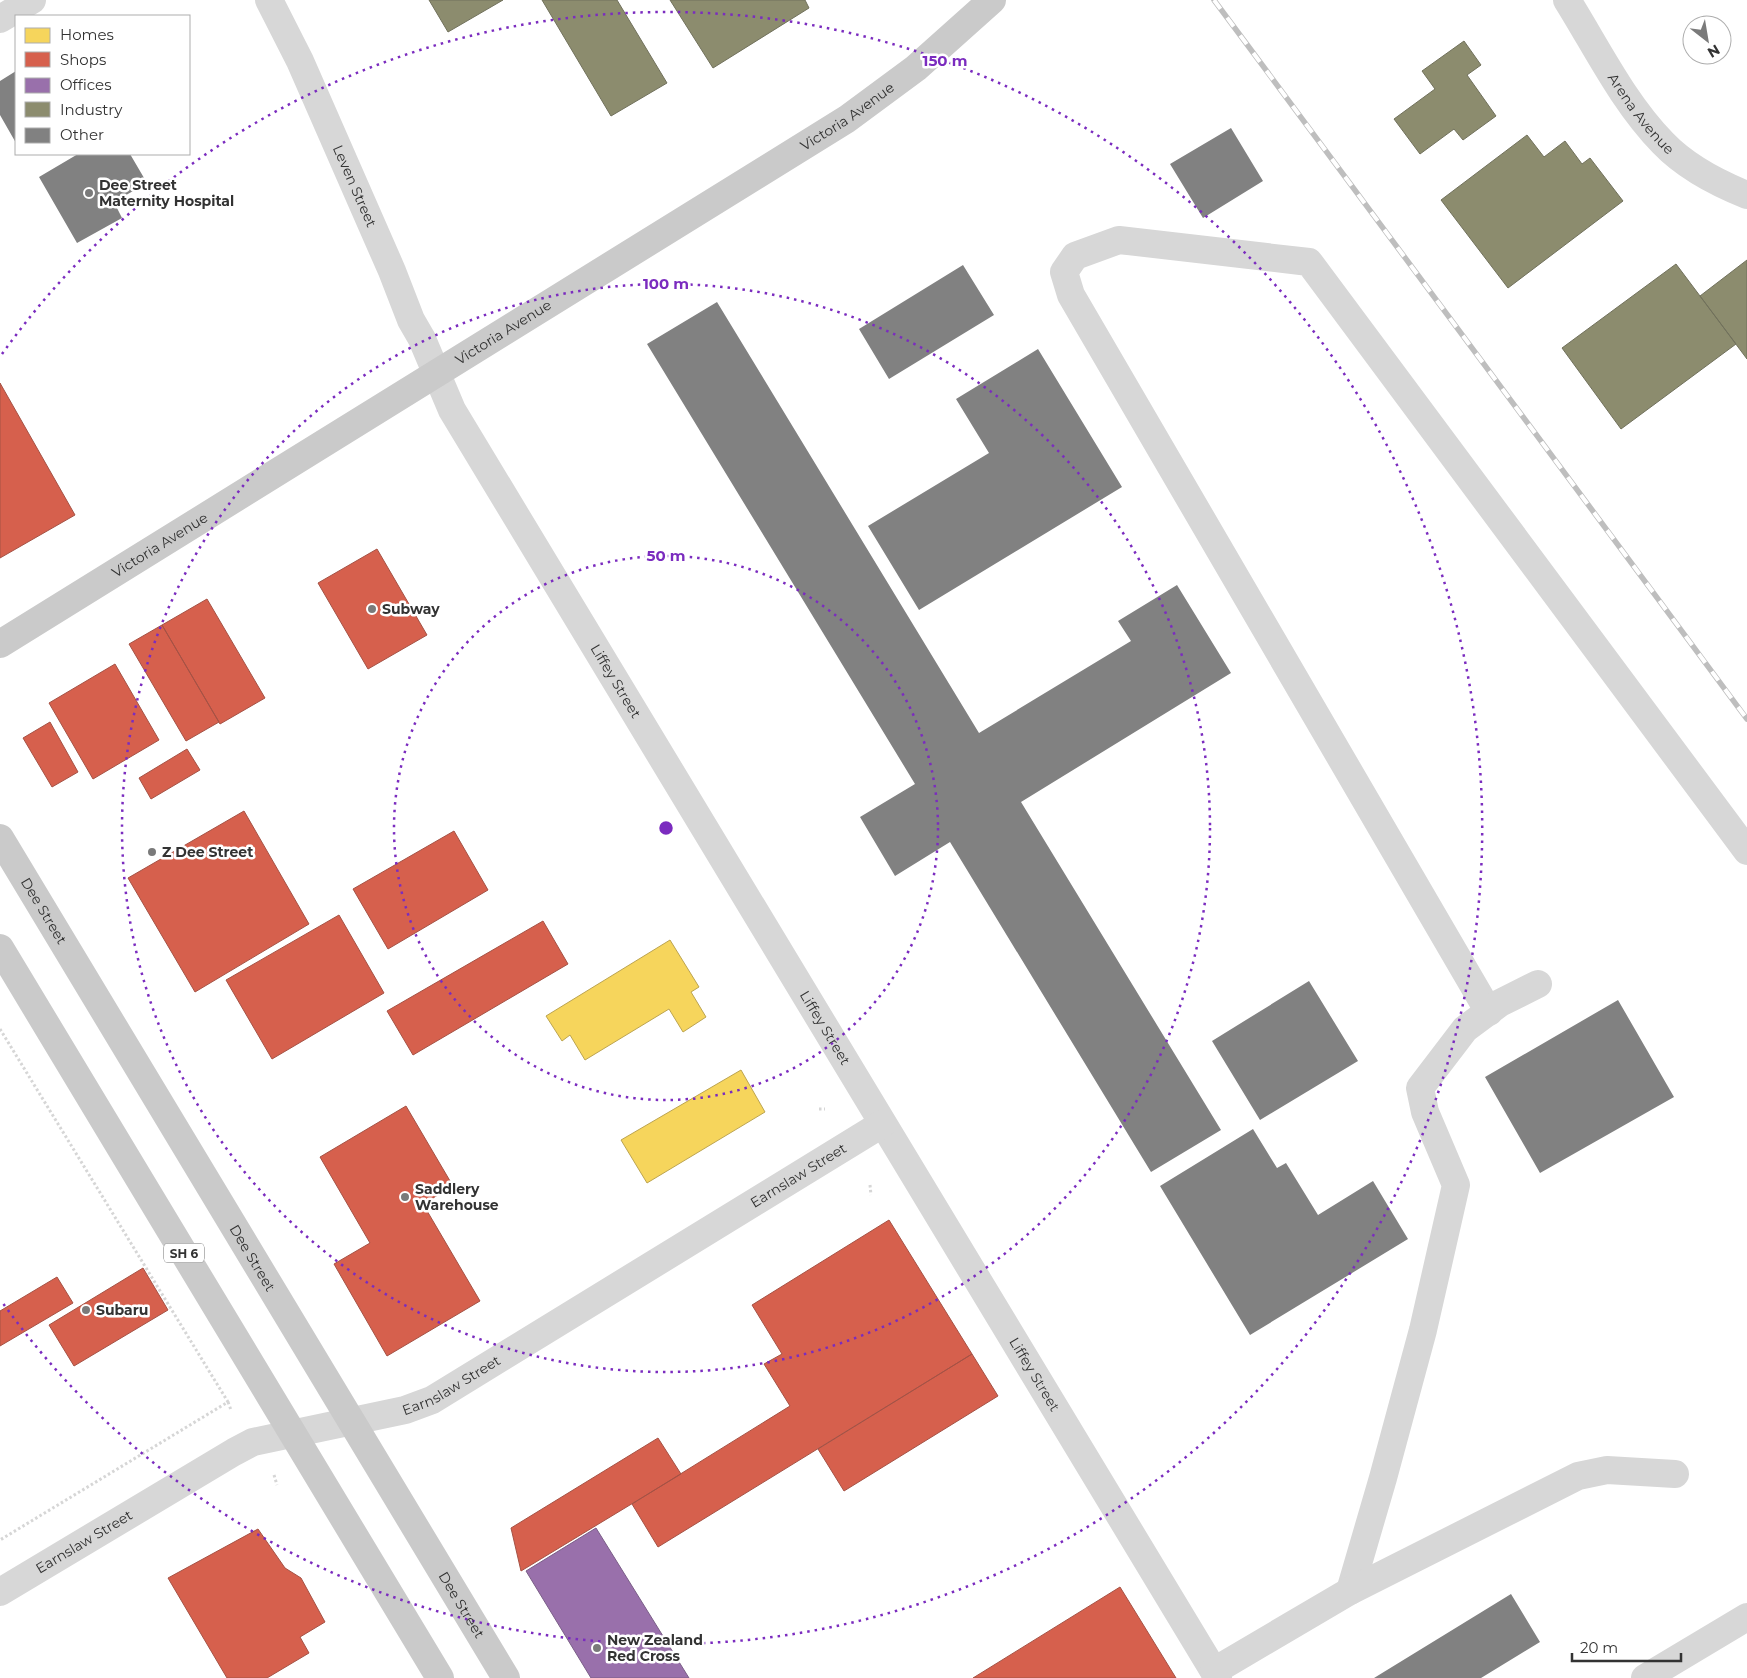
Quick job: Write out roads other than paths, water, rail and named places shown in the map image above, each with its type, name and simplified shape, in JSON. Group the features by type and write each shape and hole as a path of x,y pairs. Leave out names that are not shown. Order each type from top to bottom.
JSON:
{"main road":[{"name":"Victoria Avenue","path":"0,644 848,119 916,68 992,0"},
{"name":"Dee Street","path":"0,838 212,1189 350,1423 506,1678"},
{"name":"SH 6","path":"0,948 440,1678"}],"street":[{"path":"0,19 32,0"},
{"name":"Leven Street","path":"269,0 300,62 436,374"},
{"name":"Arena Avenue","path":"1568,0 1618,84 1641,118 1664,144 1687,163 1747,195"},
{"path":"1489,1012 1071,295 1064,272 1076,256 1118,240 1309,262 1747,851"},
{"name":"Liffey Street","path":"436,374 452,410 1216,1674"},
{"path":"1350,1591 1423,1330 1456,1185 1425,1112 1420,1088 1465,1029 1500,1003 1538,984"},
{"name":"Earnslaw Street","path":"0,1592 253,1442 406,1410 432,1400 882,1124"},
{"path":"1216,1674 1350,1591 1578,1476 1607,1470 1674,1474"},
{"path":"1645,1678 1747,1616"}],"railway":[{"path":"1214,0 1747,719"}],"place":[{"name":"Dee Street Maternity Hospital","path":"89,193"},
{"name":"Subway","path":"372,609"},
{"name":"Z Dee Street","path":"152,852"},
{"name":"Saddlery Warehouse","path":"405,1197"},
{"name":"Subaru","path":"86,1310"},
{"name":"New Zealand Red Cross","path":"597,1648"}]}
